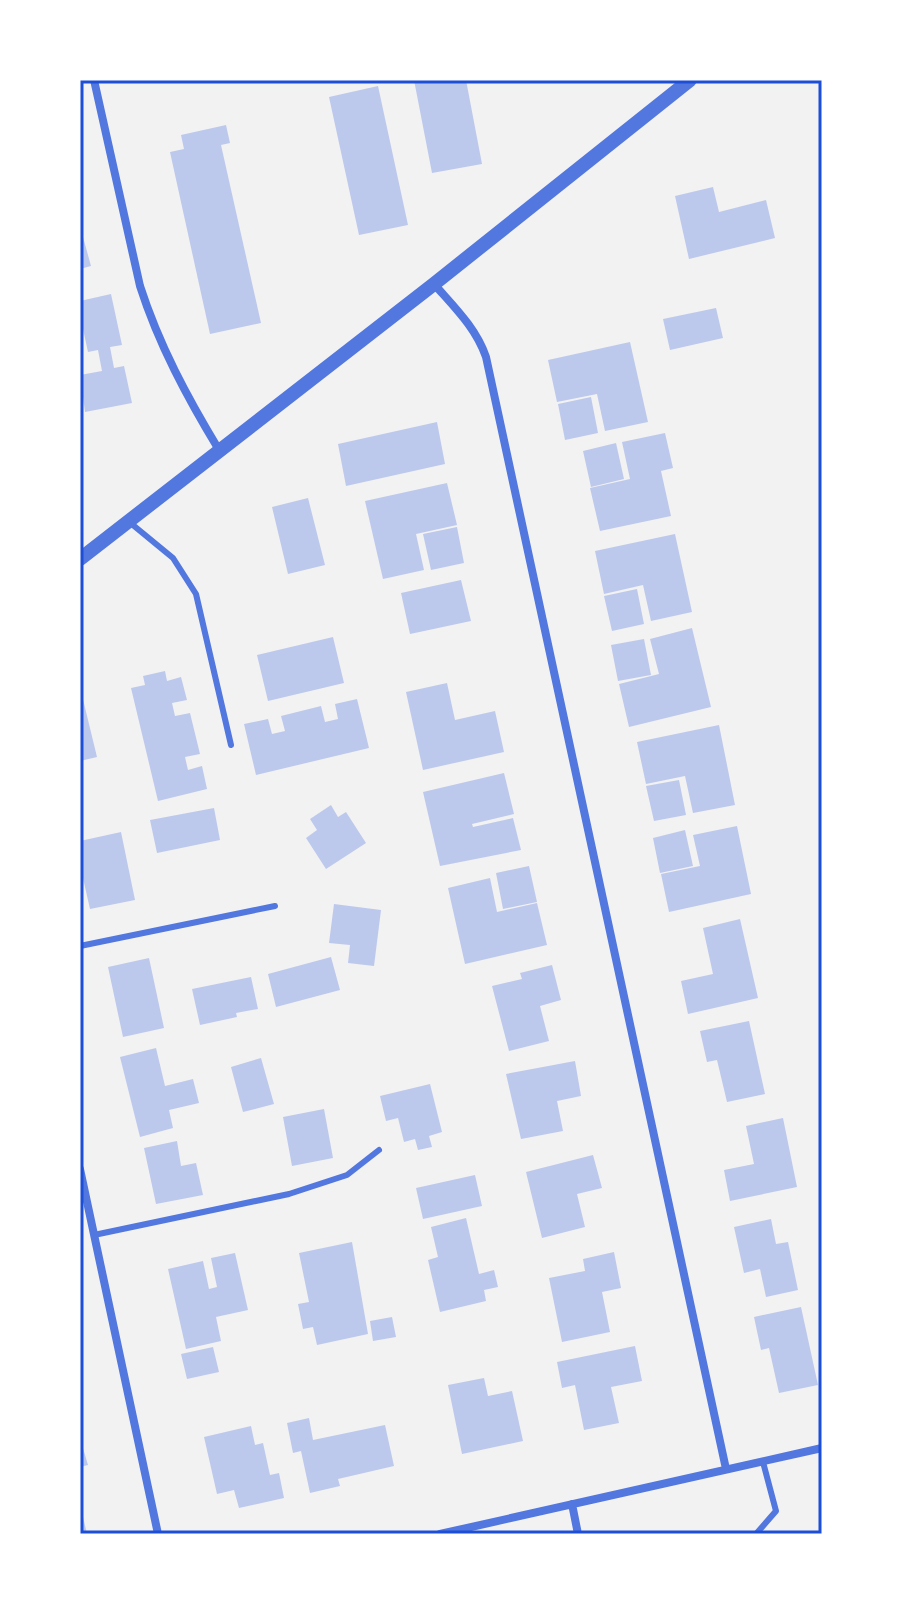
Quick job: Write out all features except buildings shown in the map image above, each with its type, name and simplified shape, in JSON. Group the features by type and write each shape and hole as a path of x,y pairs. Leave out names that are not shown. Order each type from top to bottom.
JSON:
{"street":[{"path":"94,80 140,286 150,316 183,390 219,450"},
{"path":"80,559 690,80"},
{"path":"434,284 469,323 481,341 486,357 726,1469"},
{"path":"81,1174 158,1534"},
{"path":"440,1534 822,1448"},
{"path":"572,1504 578,1534"}],"lane":[{"path":"128,521 173,558 196,594 231,745"},
{"path":"80,946 275,906"},
{"path":"94,1235 289,1194 347,1175 379,1150"},
{"path":"756,1534 776,1511 763,1462"}]}
